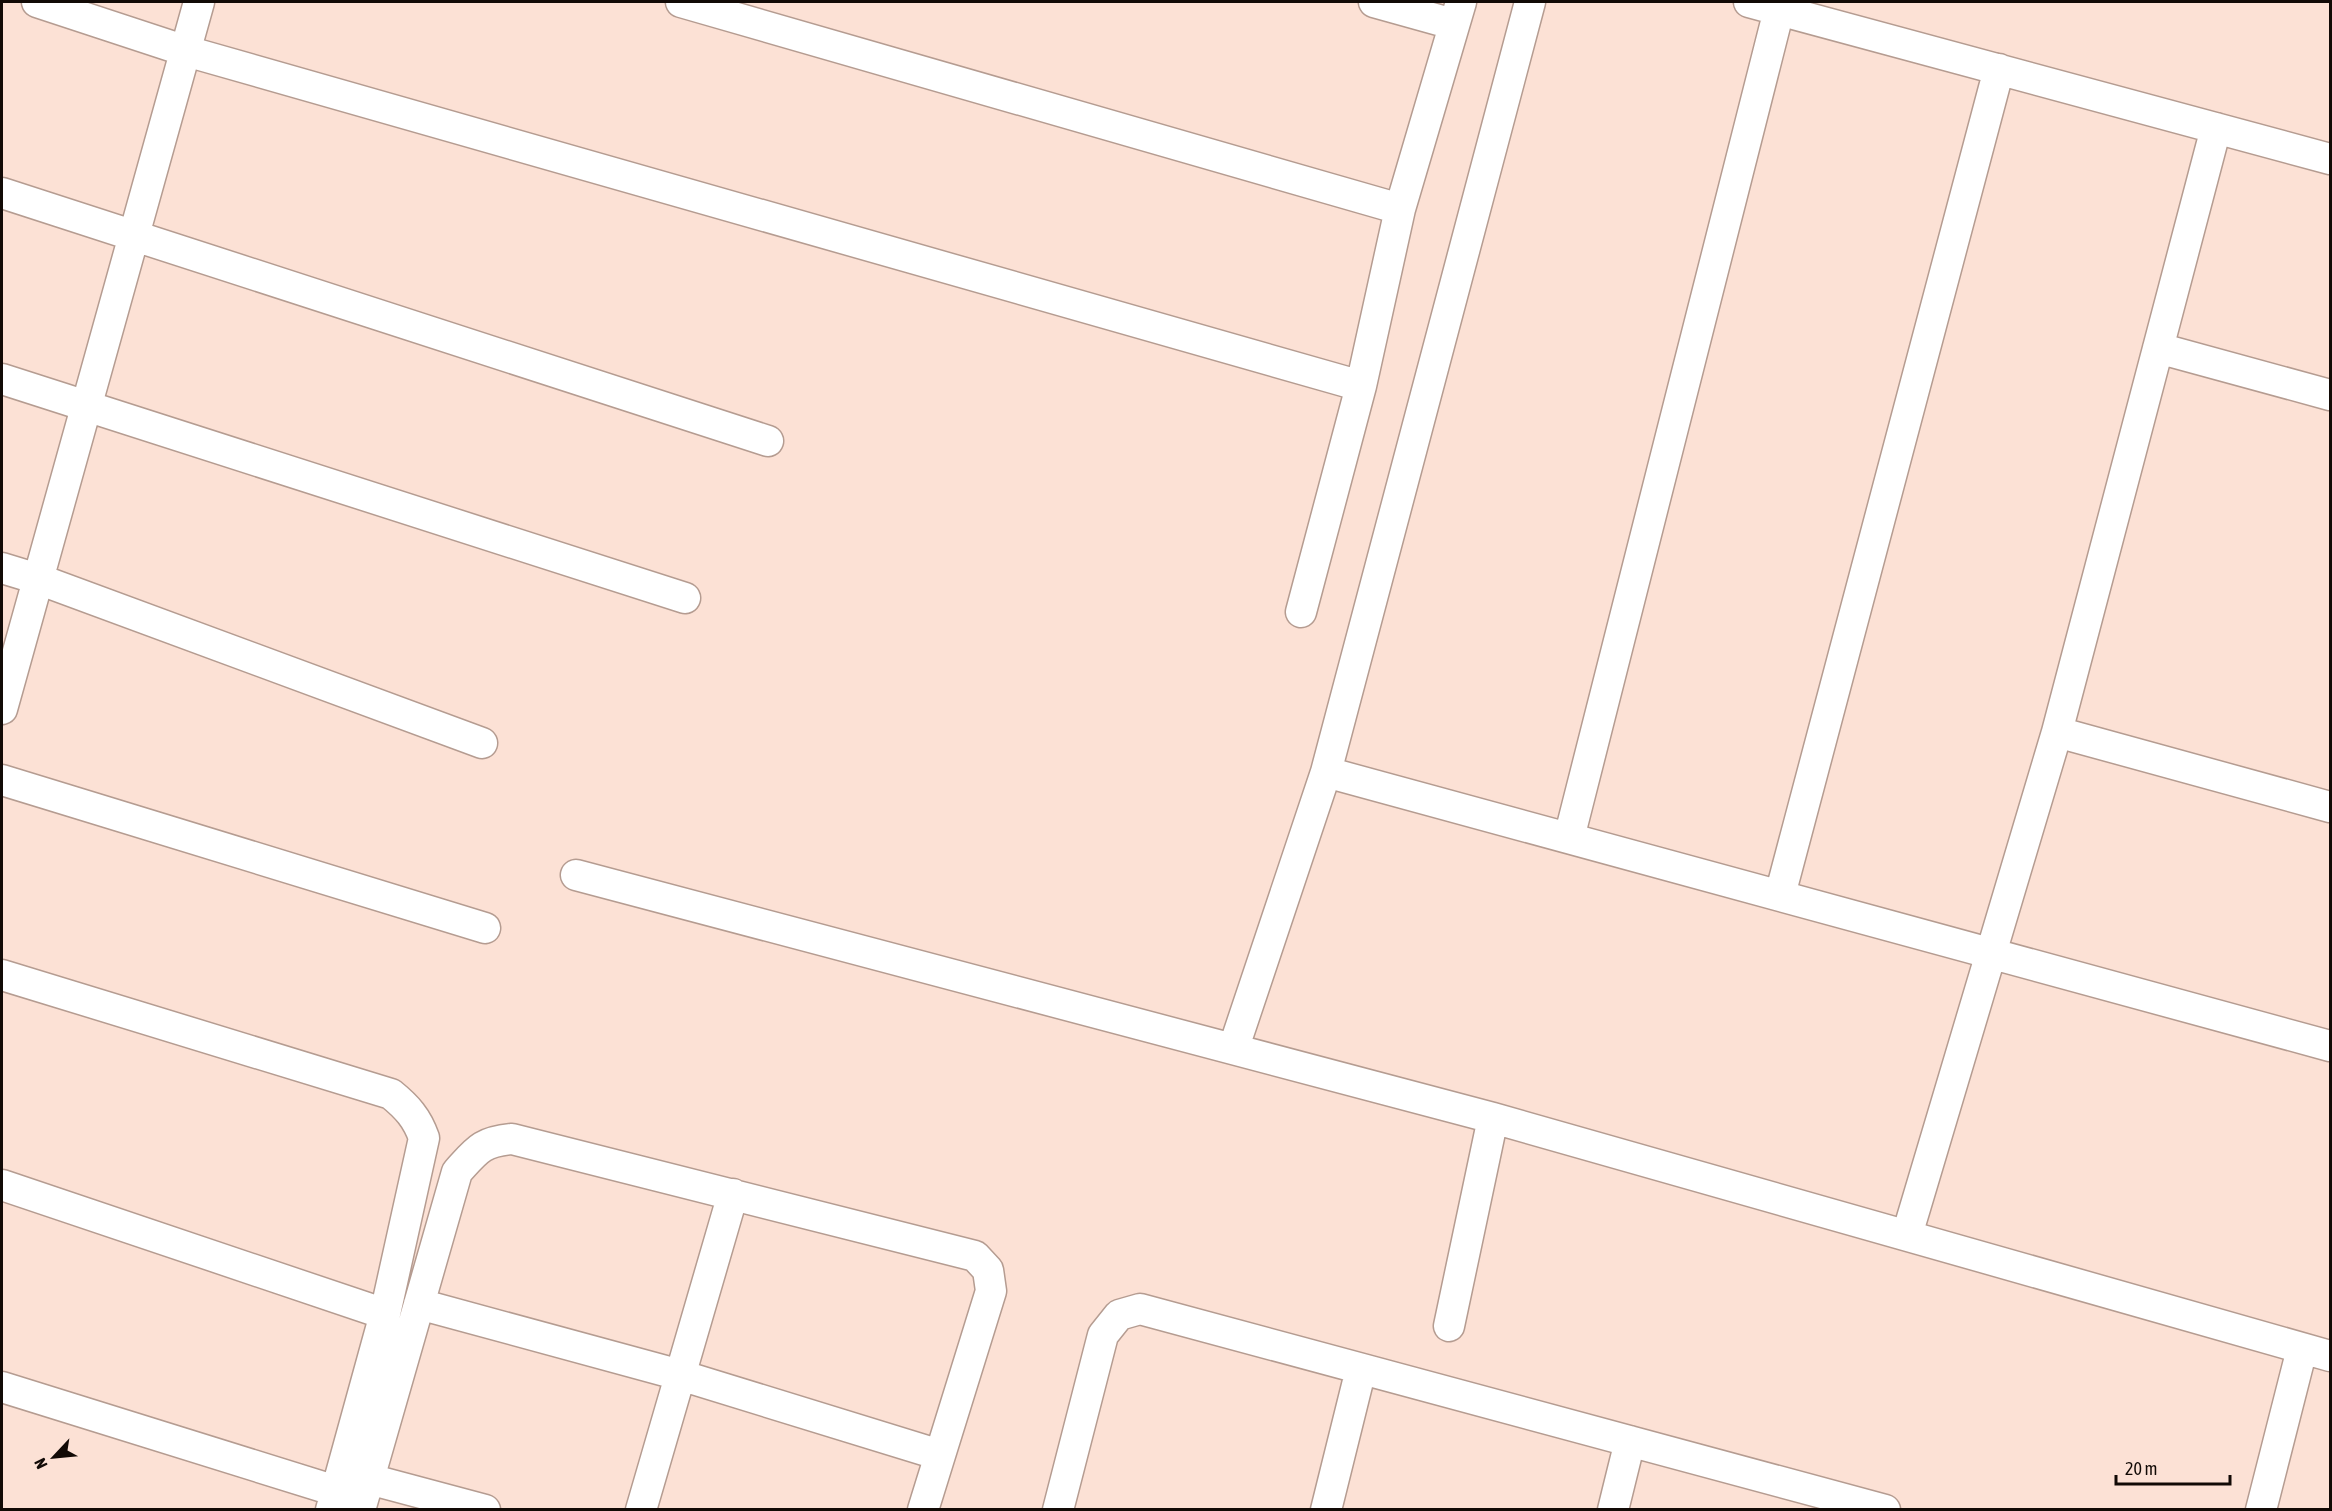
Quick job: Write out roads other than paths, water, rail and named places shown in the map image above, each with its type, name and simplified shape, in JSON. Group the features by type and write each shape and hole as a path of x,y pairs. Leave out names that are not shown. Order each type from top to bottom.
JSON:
{"street":[{"path":"37,2 186,51 1361,386"},
{"path":"2,709 199,2"},
{"path":"681,2 1400,209"},
{"path":"1301,612 1361,386 1400,209 1457,13 1374,2"},
{"path":"1234,1047 1326,772 1530,2"},
{"path":"1749,2 2331,159"},
{"path":"1569,838 1779,10"},
{"path":"1780,896 1999,69"},
{"path":"1907,1235 2057,732 2216,128"},
{"path":"2,193 768,441"},
{"path":"2158,348 2331,394"},
{"path":"2,379 685,598"},
{"path":"2,568 38,579 482,743"},
{"path":"2057,732 2331,807"},
{"path":"1326,772 2331,1046"},
{"path":"2,780 485,928"},
{"path":"576,875 1234,1047 1493,1118 2331,1356"},
{"path":"2,975 391,1094 406,1106 419,1122 424,1138 385,1314 334,1500 2,1387"},
{"path":"1449,1326 1493,1118"},
{"path":"360,1509 457,1172 476,1151 490,1141 512,1139 975,1256 988,1270 991,1291 923,1509"},
{"path":"2,1185 385,1314"},
{"path":"641,1509 733,1194"},
{"path":"419,1304 680,1375 940,1455"},
{"path":"1058,1509 1103,1335 1119,1315 1129,1310 1140,1309 1630,1441 1830,1502 1885,1509"},
{"path":"2261,1509 2302,1349"},
{"path":"1326,1509 1361,1369"},
{"path":"1613,1509 1630,1441"},
{"path":"369,1479 485,1509"}]}
